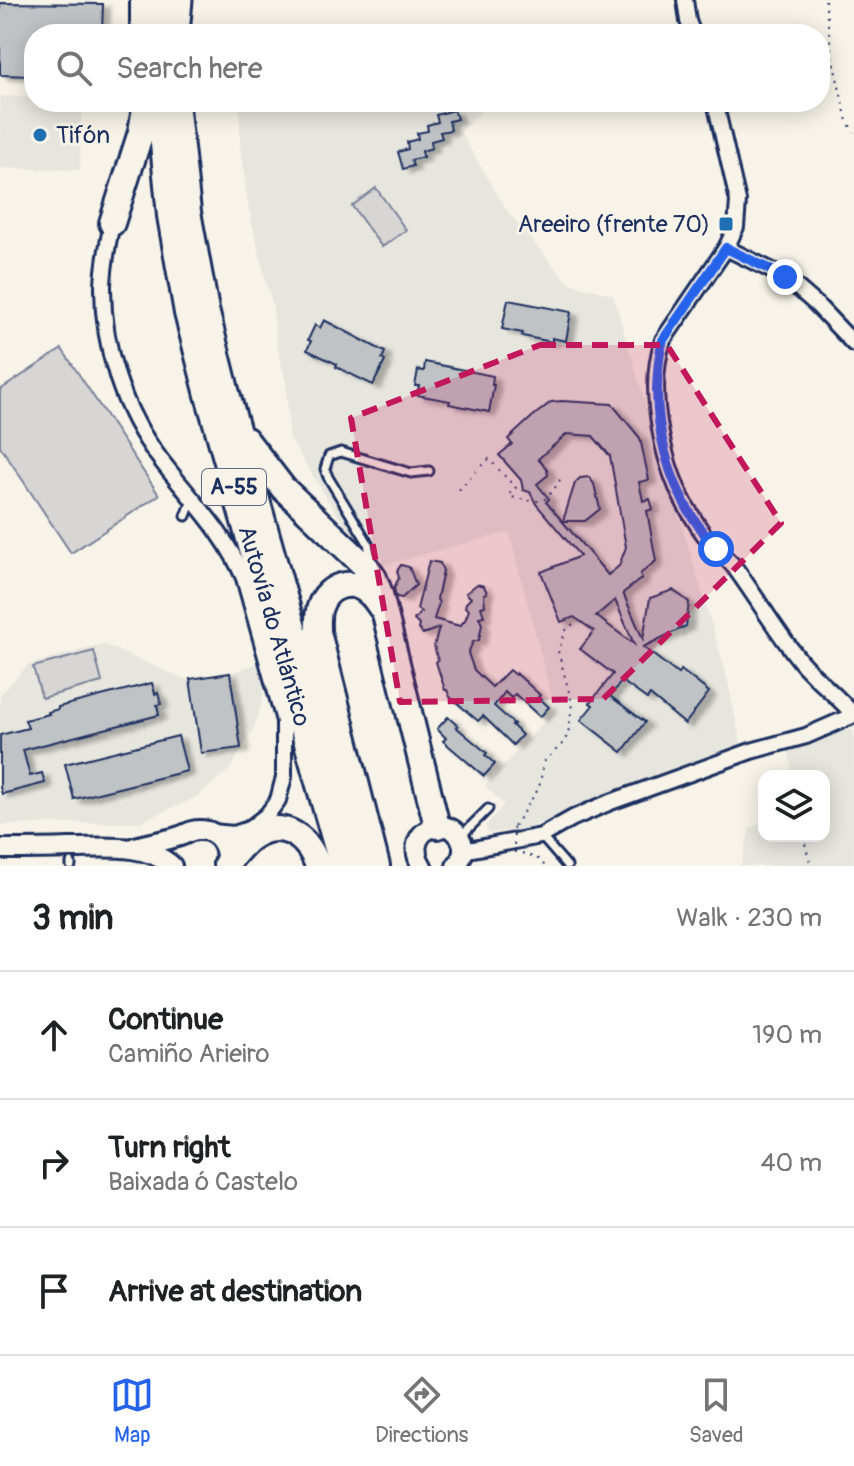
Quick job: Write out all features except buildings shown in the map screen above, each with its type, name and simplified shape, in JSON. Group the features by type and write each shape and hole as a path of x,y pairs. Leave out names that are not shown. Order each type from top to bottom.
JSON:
{"highway":[{"path":"153,0 154,24"},
{"path":"160,24 174,0"},
{"path":"112,223 144,112"},
{"name":"Autovía do Atlántico","path":"160,112 170,216 187,313 342,866"},
{"name":"Autovía do Atlántico","path":"177,112 188,212 206,310 360,866"},
{"path":"226,390 247,444 283,488 367,568 377,586 437,826"},
{"path":"377,866 318,632 318,609 335,588 356,584 370,594 383,612"},
{"path":"284,721 325,866"},
{"path":"225,865 249,839 259,833 280,829 307,844 318,866"}],"main road":[{"path":"422,866 416,852 419,838 437,826 450,828 459,857"},
{"path":"0,849 128,848 183,836 196,830 217,836 225,849 225,865"},
{"path":"174,866 174,848 183,836"},
{"path":"128,848 150,853 174,866"}],"street":[{"path":"138,0 149,24"},
{"path":"685,0 689,24"},
{"path":"135,112 116,194 105,260 103,289 107,336 114,367 140,431 220,532 234,556 244,578 284,721 284,777 278,800 267,815 249,829 234,834 210,832"},
{"path":"459,857 541,836 608,803 751,751 806,736 854,715 804,665 733,565 716,549 691,515 668,462 660,430 658,355 663,340 726,248 736,227 738,201 717,112"},
{"path":"726,248 785,277 854,344"}],"lane":[{"path":"186,24 188,0"},
{"path":"367,568 371,559 368,543 328,477 325,469 329,456 341,452 411,473 429,471"},
{"path":"186,516 192,498"},
{"path":"459,857 488,809"},
{"path":"541,836 567,866"}],"path":[{"path":"825,0 828,24"},
{"path":"830,40 847,121 854,132"},
{"path":"482,466 489,459 516,488 509,494 511,497 538,502 551,494 563,475"},
{"path":"459,490 476,471"},
{"path":"545,866 538,859 515,853 513,827 539,788 544,762 565,741 569,729 572,703 558,651 567,628 577,622"},
{"path":"805,842 811,866"}],"highlighted area":[{"path":"540,345 667,345 781,523 603,699 400,702 351,418"}],"shaded area":[{"name":"Tifón","path":"0,96 24,97 24,112 82,112 80,170 0,168"},
{"path":"240,112 480,112 460,132 508,212 569,283 613,295 726,673 742,749 534,826 487,831 486,826 504,804 485,786 555,710 509,532 383,565 372,534 356,541 289,437 286,383 272,302 248,205 240,144"},
{"path":"376,188 406,230 382,247 352,206"},
{"path":"62,349 159,495 71,553 0,446 0,390"},
{"path":"103,644 184,679 230,673 259,663 264,676 262,703 253,730 230,769 197,797 140,822 0,825 0,695 28,665"},
{"path":"94,651 102,682 42,698 33,667"},
{"path":"845,727 854,731 854,866 741,866 750,828 758,825 758,842 830,842 830,770 792,770 788,749"}],"place":[{"name":"Tifón","path":"40,135"},
{"name":"Areeiro (frente 70)","path":"726,224"}],"route":[{"path":"716,549 691,515 668,462 657,404 658,355 663,340 726,248 785,277"}]}
